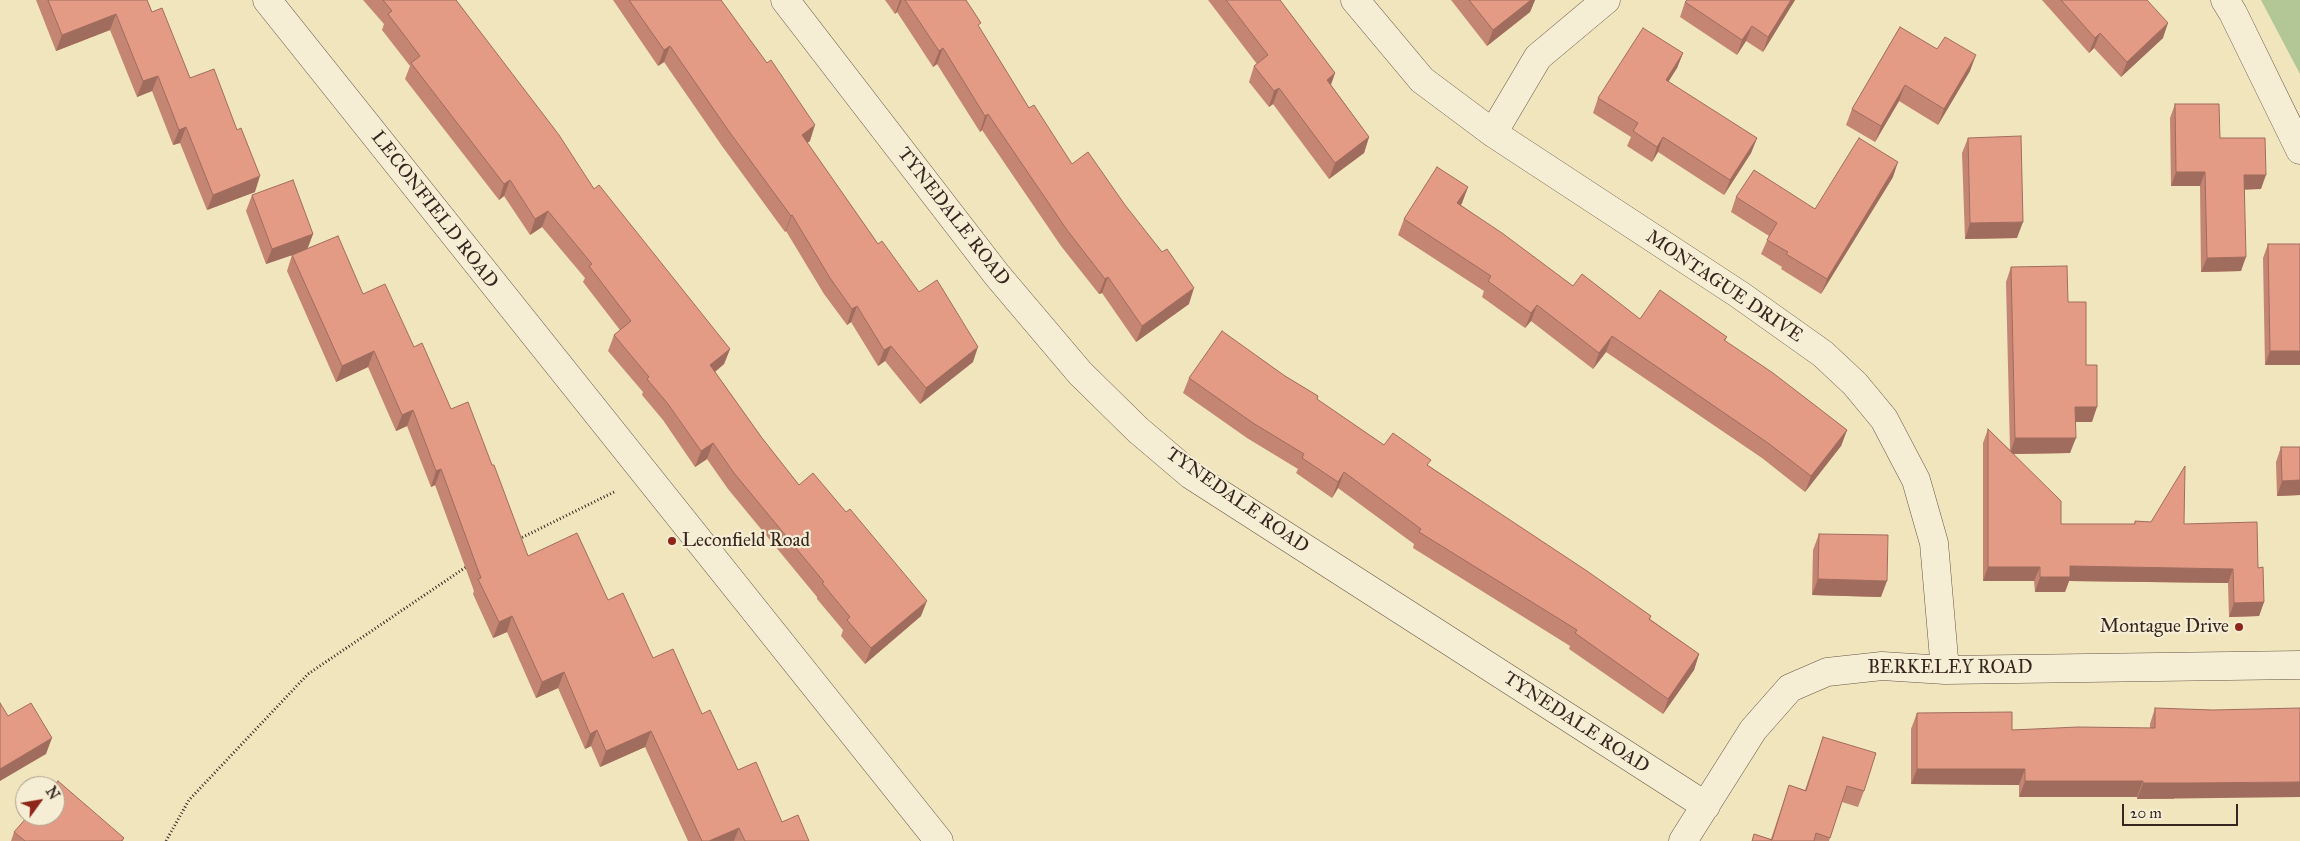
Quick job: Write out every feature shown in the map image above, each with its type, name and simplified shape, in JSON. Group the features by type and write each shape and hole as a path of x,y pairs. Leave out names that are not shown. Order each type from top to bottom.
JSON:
{"street":[{"name":"LECONFIELD ROAD","path":"267,0 939,841"},
{"name":"TYNEDALE ROAD","path":"785,0 997,275 1080,373 1138,430 1191,474 1706,806"},
{"name":"MONTAGUE DRIVE","path":"1355,0 1422,80 1493,133 1740,295 1823,354 1855,384 1884,419 1916,480 1934,543 1945,670"},
{"path":"1493,133 1538,57 1606,0"},
{"path":"2225,0 2300,150"},
{"name":"BERKELEY ROAD","path":"1683,841 1753,730 1790,688 1827,672 1882,666 1945,670 2300,665"}],"path":[{"path":"512,542 646,476"},
{"path":"166,841 189,800 308,674 476,560"}],"green space":[{"path":"2261,0 2300,0 2300,74"}],"building":[{"path":"48,0 147,0 152,12 162,8 190,78 214,69 237,130 241,128 260,176 213,195 186,127 179,130 158,76 143,81 116,14 62,35"},
{"path":"383,0 456,0 559,135 594,189 599,185 730,349 710,365 762,438 799,485 813,473 846,512 850,509 927,601 871,648 847,620 850,617 822,583 824,582 734,473 713,443 701,451 668,404 647,379 649,377 614,335 631,321 589,266 592,264 548,211 535,219 510,180 504,184 411,63 420,56 388,14 392,11"},
{"path":"629,0 721,0 767,63 771,60 815,125 802,135 878,244 882,241 919,292 937,280 978,347 926,388 891,346 884,350 857,306 852,309 830,278 792,215 728,130 670,46 664,50"},
{"path":"905,0 966,0 981,23 978,25 1029,108 1034,105 1072,164 1088,152 1125,205 1162,252 1167,249 1194,288 1142,326 1108,277 1105,279 1067,230 988,114 985,116 943,48 939,51"},
{"path":"1226,0 1280,0 1335,73 1327,80 1369,137 1335,163 1279,88 1274,91 1254,66 1268,55"},
{"path":"1469,0 1531,0 1493,30"},
{"path":"1687,0 1791,0 1768,37 1752,26 1742,40 1685,2"},
{"path":"2061,0 2147,0 2168,23 2127,62 2100,33 2095,38"},
{"path":"1900,27 1937,49 1945,37 1976,55 1944,109 1905,85 1881,126 1852,109"},
{"path":"1643,28 1683,53 1666,80 1757,138 1730,180 1663,137 1657,147 1633,131 1638,123 1598,98"},
{"path":"2175,104 2219,104 2220,138 2265,138 2266,175 2244,175 2246,257 2207,258 2205,172 2176,172"},
{"path":"2021,136 2023,222 1970,223 1968,138"},
{"path":"1859,138 1898,162 1827,279 1767,240 1777,223 1736,197 1754,170 1815,209"},
{"path":"1437,167 1468,187 1457,203 1502,233 1573,286 1582,274 1640,319 1660,290 1727,337 1724,340 1773,373 1847,430 1811,476 1768,443 1612,336 1599,353 1537,305 1531,313 1488,281 1491,276 1404,219"},
{"path":"293,180 313,234 272,249 252,195"},
{"path":"338,236 363,294 385,284 414,347 422,343 451,409 468,402 528,556 577,533 608,600 623,593 653,658 673,649 702,714 710,710 738,770 756,762 782,822 798,815 809,841 745,841 739,828 709,841 702,841 651,731 606,751 597,730 590,734 564,672 542,682 512,616 499,622 478,579 481,578 441,469 436,471 413,410 402,415 374,351 342,366 292,255"},
{"path":"2268,244 2300,244 2300,351 2270,351"},
{"path":"2067,266 2068,302 2086,302 2086,365 2097,365 2097,407 2075,407 2076,438 2015,438 2011,267"},
{"path":"1222,331 1285,376 1318,396 1317,399 1384,445 1393,433 1431,460 1427,465 1587,571 1651,616 1649,619 1699,654 1668,699 1575,633 1577,630 1419,532 1421,529 1344,472 1338,482 1302,458 1304,454 1253,423 1189,378"},
{"path":"1988,429 2061,501 2061,524 2135,524 2135,521 2151,522 2185,466 2184,524 2257,522 2258,568 2263,567 2264,602 2234,603 2233,569 2070,566 2070,577 2040,577 2040,567 1988,567"},
{"path":"2281,447 2300,447 2300,480 2282,481"},
{"path":"1819,534 1888,535 1887,581 1818,579"},
{"path":"0,703 8,716 31,703 52,738 0,769"},
{"path":"2155,708 2213,710 2300,708 2300,782 2143,783 2143,781 2025,781 2025,769 1917,769 1917,713 2012,712 2012,730 2078,727 2155,728"},
{"path":"1823,737 1876,753 1864,791 1847,786 1830,838 1816,833 1814,841 1752,841 1754,834 1772,840 1789,785 1806,791"},
{"path":"65,787 124,838 121,841 25,841 14,832 19,826 65,826"}],"place":[{"name":"Leconfield Road","path":"672,541"},
{"name":"Montague Drive","path":"2239,627"}]}
